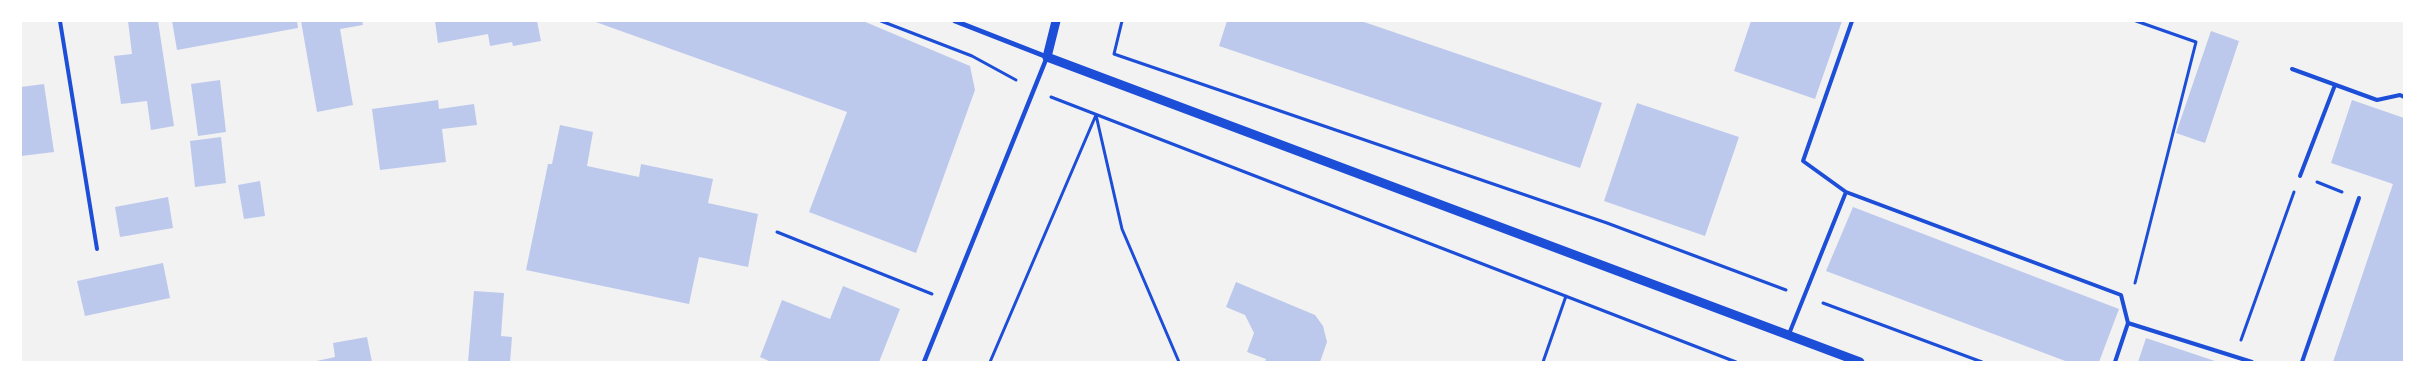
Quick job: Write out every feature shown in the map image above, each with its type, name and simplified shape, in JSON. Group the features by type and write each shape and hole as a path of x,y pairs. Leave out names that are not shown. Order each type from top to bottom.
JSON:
{"street":[{"path":"955,21 1860,362"},
{"path":"924,362 1035,90 1047,57 1056,21"}],"lane":[{"path":"60,21 97,249"},
{"path":"1852,21 1803,161 1846,192 2121,295 2128,323 2115,362"},
{"path":"2292,70 2377,100 2400,95 2404,97"},
{"path":"2300,176 2335,85"},
{"path":"1789,335 1846,192"},
{"path":"2302,362 2359,198"},
{"path":"2128,323 2252,362"}],"path":[{"path":"881,21 972,56 1035,90 1096,115 1736,362"},
{"path":"1122,21 1114,54 1607,223 1982,362"},
{"path":"2135,284 2196,42 2136,21"},
{"path":"990,362 1096,115"},
{"path":"1096,115 1122,229 1179,362"},
{"path":"2235,357 2300,176 2359,198"},
{"path":"777,232 949,301"},
{"path":"1543,362 1566,296"}],"building":[{"path":"128,21 158,21 174,126 151,130 147,101 121,104 114,56 132,54"},
{"path":"172,21 297,21 298,28 177,50"},
{"path":"301,21 362,21 363,25 340,29 353,105 317,112"},
{"path":"435,21 537,21 541,41 513,46 512,42 490,46 488,34 438,43"},
{"path":"593,21 863,21 970,66 975,90 916,253 809,212 847,112"},
{"path":"1227,21 1361,21 1602,103 1580,168 1219,46"},
{"path":"1751,21 1842,21 1815,99 1734,71"},
{"path":"2211,31 2239,41 2205,143 2176,133"},
{"path":"220,80 226,132 198,136 191,84"},
{"path":"44,84 54,152 21,156 21,87"},
{"path":"438,100 439,109 474,104 477,125 442,129 446,162 380,170 372,109"},
{"path":"2352,100 2404,118 2404,362 2333,362 2393,184 2331,163"},
{"path":"1637,103 1739,137 1705,236 1604,201"},
{"path":"560,125 593,132 587,166 639,177 641,164 713,179 708,203 758,214 748,267 699,257 689,304 526,270 548,164 552,164"},
{"path":"221,137 226,183 195,187 190,141"},
{"path":"260,181 265,216 244,219 238,185"},
{"path":"168,197 173,228 120,237 115,207"},
{"path":"1853,207 2119,309 2099,362 2068,362 1826,271"},
{"path":"163,263 170,298 85,316 77,281"},
{"path":"1236,282 1315,315 1323,326 1327,342 1320,362 1265,362 1266,359 1247,352 1254,333 1245,315 1226,307"},
{"path":"843,286 900,309 879,362 771,362 760,357 782,300 830,319"},
{"path":"474,291 504,293 501,336 512,337 510,362 468,362"},
{"path":"367,337 372,362 312,362 335,357 333,343"},
{"path":"2146,338 2215,361 2215,362 2138,362"}]}
